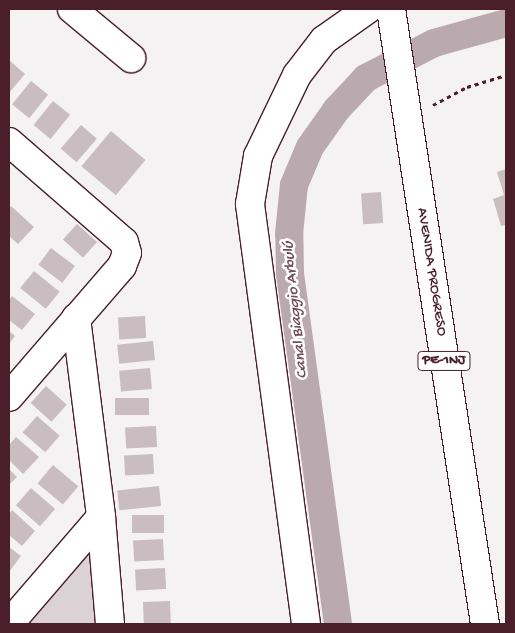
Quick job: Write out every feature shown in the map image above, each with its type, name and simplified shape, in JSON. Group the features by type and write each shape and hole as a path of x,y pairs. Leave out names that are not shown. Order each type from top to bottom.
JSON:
{"street":[{"path":"306,624 250,204 258,156 297,75 324,40 368,9"},
{"path":"86,13 131,58"},
{"name":"AVENIDA PROGRESO","path":"392,15 485,624"},
{"path":"9,397 122,266 126,253 124,242 13,153"},
{"path":"76,318 101,517 110,624"},
{"path":"9,624 101,517"}],"path":[{"path":"408,125 438,100 467,87 506,75"}],"shaded area":[{"path":"93,548 99,624 27,624"}],"building":[{"path":"9,60 25,74 9,93"},
{"path":"31,81 48,95 29,118 12,104"},
{"path":"53,101 70,115 51,139 33,125"},
{"path":"81,125 97,139 77,162 61,148"},
{"path":"111,131 145,160 116,195 81,166"},
{"path":"506,169 506,225 501,226 493,199 504,195 497,172"},
{"path":"381,192 383,223 363,224 361,193"},
{"path":"11,206 34,227 18,244 9,236 9,208"},
{"path":"77,224 97,242 83,258 63,240"},
{"path":"51,248 75,266 62,283 38,265"},
{"path":"34,271 60,292 46,309 20,288"},
{"path":"12,296 35,314 22,330 9,320 9,300"},
{"path":"145,316 146,338 119,339 118,317"},
{"path":"9,331 15,336 9,344"},
{"path":"153,341 155,360 119,364 117,345"},
{"path":"150,368 152,389 121,392 119,371"},
{"path":"46,386 67,405 51,422 31,403"},
{"path":"115,398 149,398 149,415 115,415"},
{"path":"37,416 60,436 45,452 23,433"},
{"path":"156,426 157,447 126,449 125,428"},
{"path":"16,437 39,457 23,474 9,460 9,445"},
{"path":"153,454 154,474 125,475 124,456"},
{"path":"53,465 78,486 63,505 38,483"},
{"path":"9,469 17,477 9,485"},
{"path":"159,486 161,506 119,510 117,490"},
{"path":"31,488 55,509 40,526 16,505"},
{"path":"12,510 35,531 22,546 9,535 9,514"},
{"path":"132,515 164,515 164,533 132,533"},
{"path":"163,539 164,560 134,562 133,541"},
{"path":"9,547 21,556 9,572"},
{"path":"165,568 166,589 136,591 135,570"},
{"path":"170,601 171,624 144,624 143,602"}],"waterway":[{"name":"Canal Biaggio Arbulú","path":"338,624 290,273 289,234 294,185 310,147 337,109 366,78 434,43 506,23"}]}
